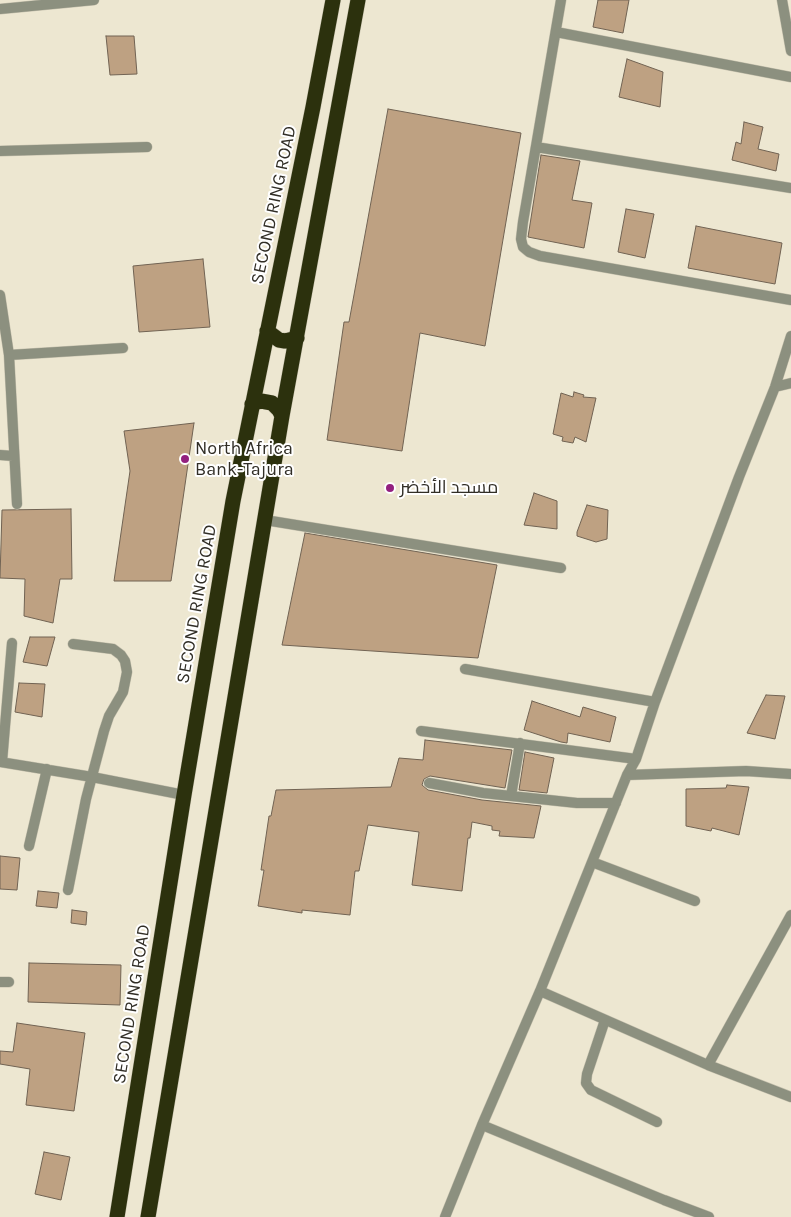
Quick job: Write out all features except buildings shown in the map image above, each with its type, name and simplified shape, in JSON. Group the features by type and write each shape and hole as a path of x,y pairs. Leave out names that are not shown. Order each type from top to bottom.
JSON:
{"highway":[{"name":"SECOND RING ROAD","path":"117,1217 233,501 333,0"},
{"path":"148,1217 264,520 358,0"},
{"path":"267,331 274,338 280,340 285,341 296,338"},
{"path":"252,404 261,401 272,403 282,416"}],"street":[{"path":"0,9 94,0"},
{"path":"562,0 521,239 523,247 529,252 540,256 791,300"},
{"path":"782,0 788,20 791,51"},
{"path":"556,32 791,77"},
{"path":"0,151 147,146"},
{"path":"536,147 791,188"},
{"path":"0,295 8,354 17,504"},
{"path":"444,1217 540,991 627,775 636,759 654,702 738,477 775,387 791,336"},
{"path":"8,354 123,348"},
{"path":"775,387 791,383"},
{"path":"0,455 13,456"},
{"path":"264,520 561,568"},
{"path":"12,643 1,762 184,795"},
{"path":"68,890 84,807 92,777 109,716 124,692 127,672 125,661 113,649 74,644"},
{"path":"465,669 654,702"},
{"path":"422,731 636,759"},
{"path":"511,796 520,743"},
{"path":"29,846 47,769"},
{"path":"627,775 746,771 791,774"},
{"path":"429,783 511,796 577,803 616,803"},
{"path":"592,862 695,902"},
{"path":"708,1065 791,916"},
{"path":"540,991 708,1065 791,1097"},
{"path":"605,1020 587,1074 586,1083 591,1090 657,1122"},
{"path":"482,1125 709,1217"}],"place":[{"name":"North Africa Bank-Tajura","path":"185,459"},
{"name":"مسجد الأخضر","path":"390,488"}]}
